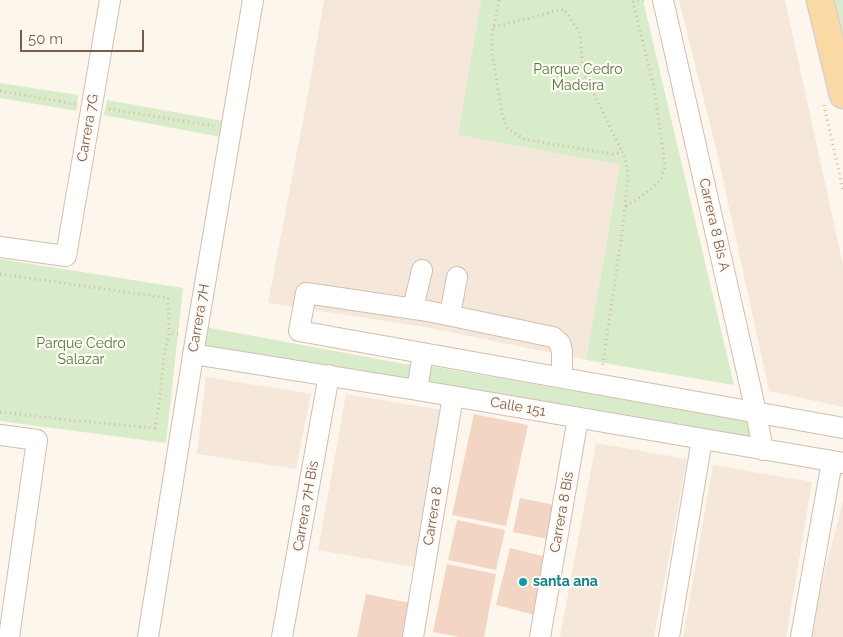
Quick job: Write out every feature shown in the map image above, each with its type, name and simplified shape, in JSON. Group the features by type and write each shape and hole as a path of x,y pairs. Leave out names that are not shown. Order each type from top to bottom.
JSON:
{"main road":[{"path":"820,0 843,95"}],"street":[{"name":"Carrera 7G","path":"0,247 66,256 110,0"},
{"name":"Carrera 7H","path":"148,637 194,345 253,0"},
{"name":"Carrera 8 Bis A","path":"663,0 763,450"},
{"path":"413,308 422,270"},
{"path":"450,315 457,277"},
{"path":"562,377 560,343 553,337 413,308 306,293 299,331 843,428"},
{"name":"Calle 151","path":"194,345 329,376 837,462"},
{"path":"417,390 423,353"},
{"name":"Carrera 7H Bis","path":"282,637 329,376"},
{"name":"Carrera 8","path":"413,637 453,396"},
{"name":"Carrera 8 Bis","path":"540,637 578,418"},
{"path":"0,435 37,440 9,637"},
{"path":"669,637 702,439"},
{"path":"801,637 837,462"}],"path":[{"path":"499,0 492,34 492,54 502,114 508,129 524,139 613,154 622,152"},
{"path":"625,206 647,192 661,179 665,165 654,86 633,2 644,0"},
{"path":"494,26 564,9 580,33 583,71 626,163 628,175 625,206 600,384"},
{"path":"0,92 231,129"},
{"path":"0,274 168,298 169,333 164,356 155,428 0,412"},
{"path":"169,333 194,345"}],"shaded area":[{"path":"324,0 481,0 458,135 620,165 586,360 425,327 268,303"},
{"path":"679,0 785,0 843,265 843,407 769,391 717,152"},
{"path":"206,377 311,394 296,469 197,454"},
{"path":"346,394 442,410 414,567 318,550"},
{"path":"596,443 687,459 654,637 560,637"},
{"path":"713,465 812,482 786,637 683,637"},
{"path":"843,500 843,637 811,637 818,599"}],"green space":[{"name":"Parque Cedro Madeira","path":"481,0 643,0 734,385 586,360 620,165 458,135"},
{"path":"832,0 843,0 843,44"},
{"path":"0,83 78,95 77,111 0,98"},
{"path":"107,100 223,121 221,137 104,115"},
{"name":"Parque Cedro Salazar","path":"0,259 183,288 166,443 0,421"},
{"path":"205,327 410,365 407,384 205,348"},
{"path":"424,365 750,422 754,441 424,385"}],"building":[{"path":"474,414 528,425 506,526 452,515"},
{"path":"520,498 559,506 552,540 513,532"},
{"path":"457,520 505,530 496,570 448,560"},
{"name":"santa ana","path":"510,548 550,558 535,615 496,605"},
{"path":"447,564 496,574 484,637 459,637 433,632"},
{"path":"366,594 415,604 408,637 357,637"}],"place":[{"name":"santa ana","path":"523,582"}]}
